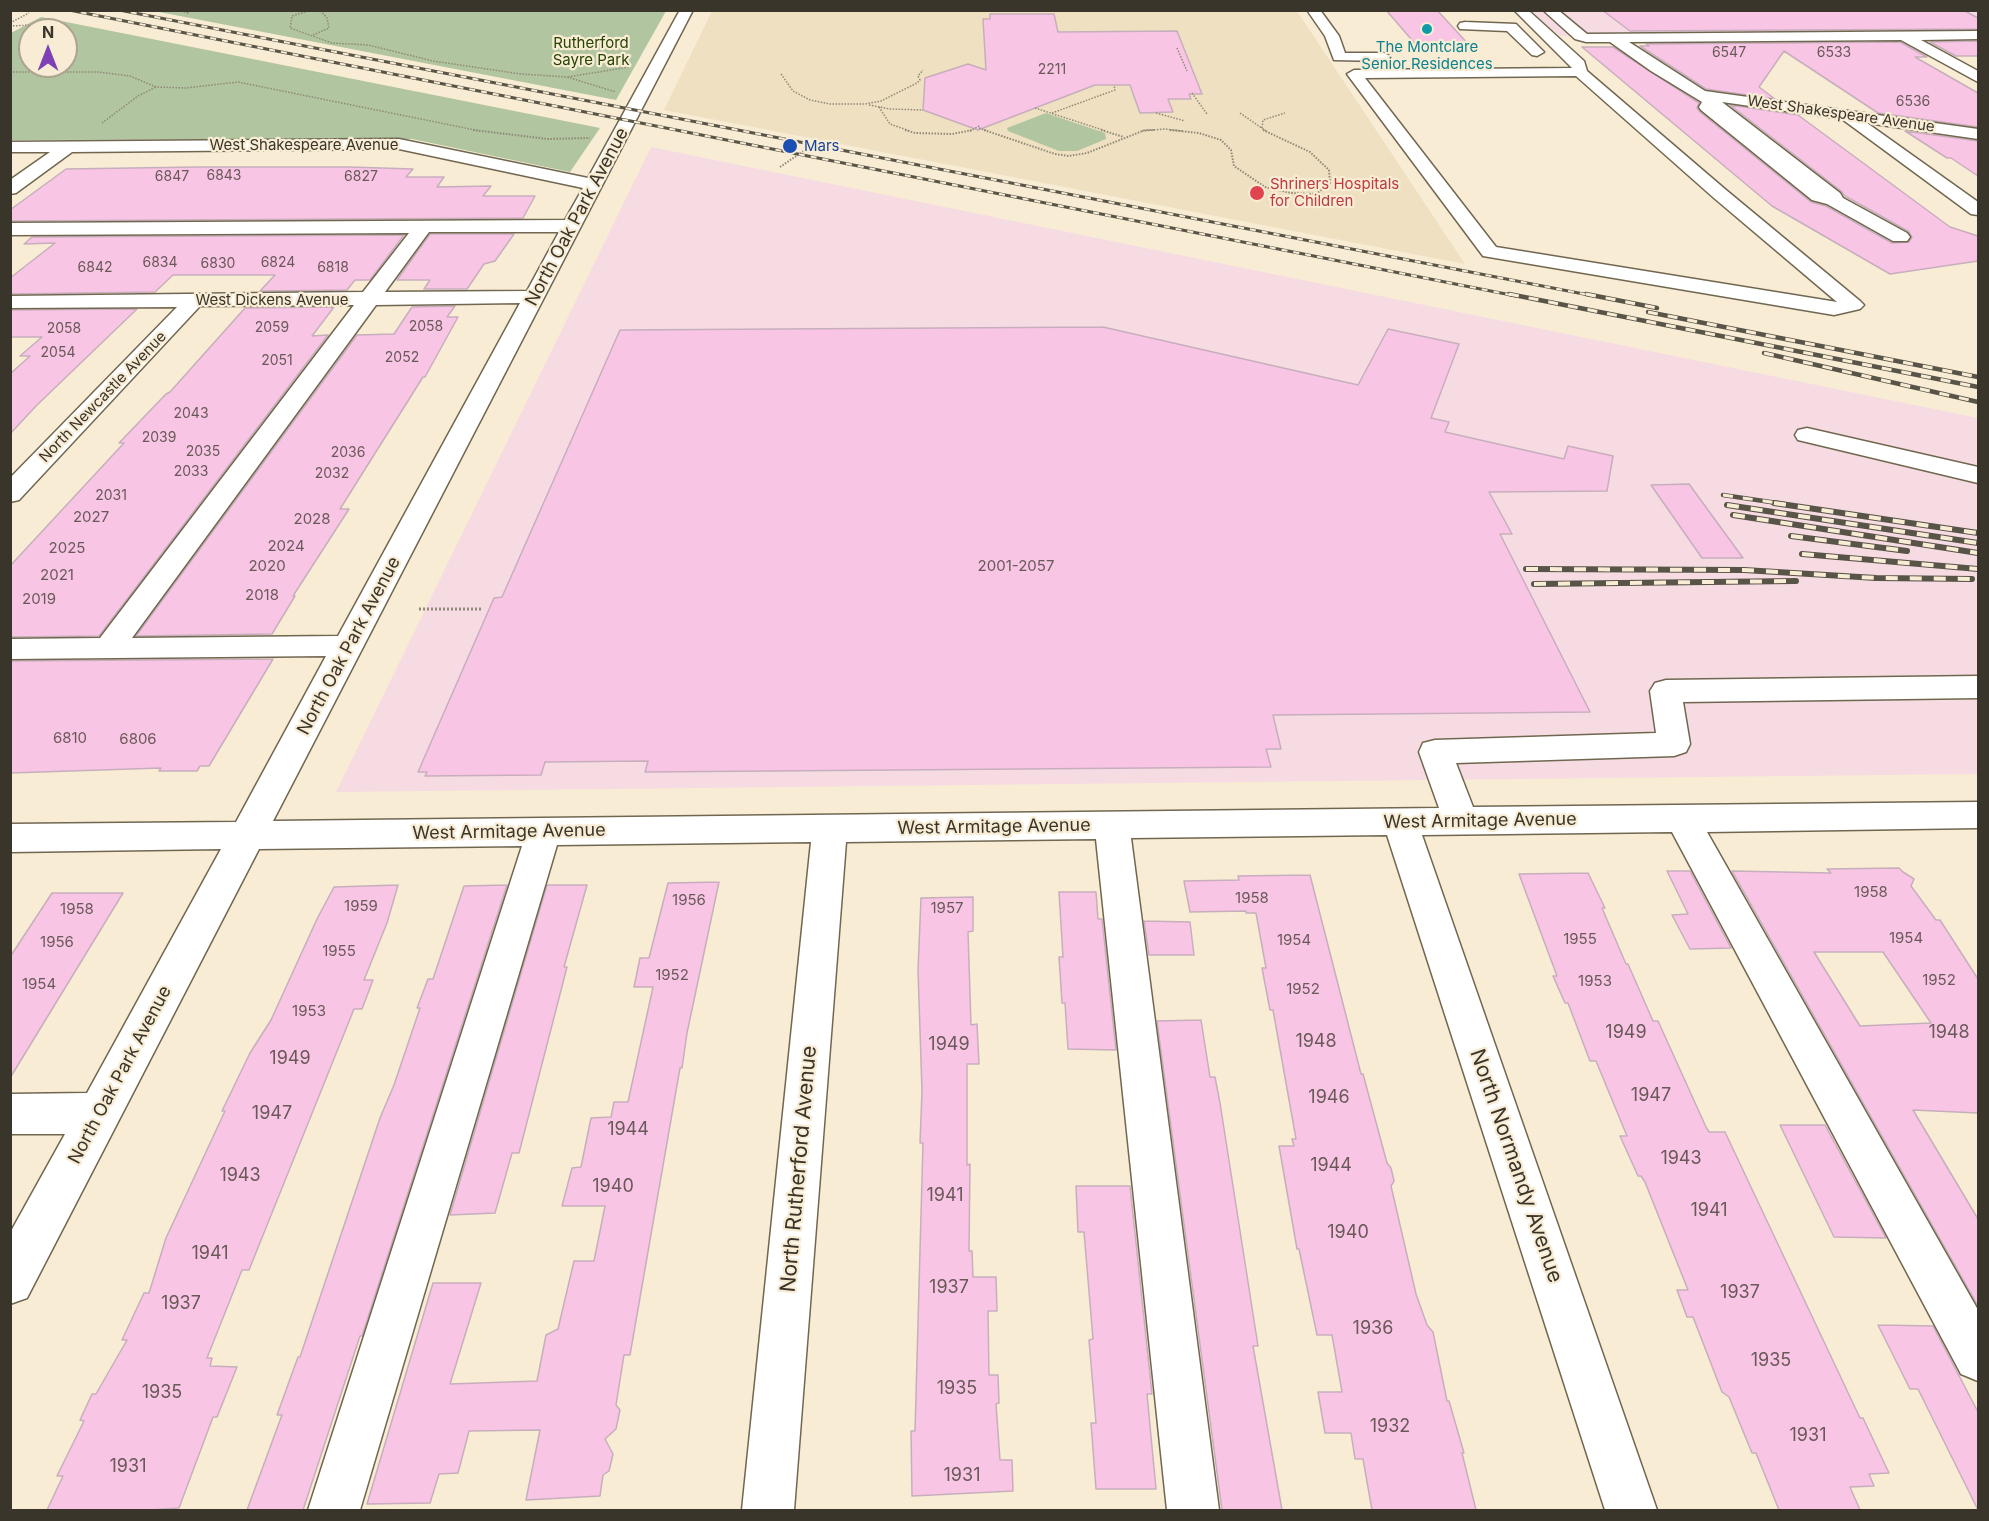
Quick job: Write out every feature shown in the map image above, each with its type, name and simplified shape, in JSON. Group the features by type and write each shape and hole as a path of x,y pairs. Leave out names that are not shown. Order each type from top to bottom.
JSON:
{"street":[{"name":"North Oak Park Avenue","path":"10,1281 687,10"},
{"path":"1313,10 1340,42 1339,57 1398,57"},
{"path":"1520,10 1579,64 1580,72 1720,194 1853,305 1834,309 1490,252 1354,74 1580,72"},
{"path":"1549,10 1582,38 1978,35"},
{"path":"1479,41 1465,26 1511,27 1542,56 1522,56"},
{"path":"1905,36 1978,78"},
{"path":"1614,38 1656,68 1708,98 1834,197 1833,200 1900,237"},
{"name":"West Shakespeare Avenue","path":"1708,98 1844,114 1978,134"},
{"path":"1844,114 1978,210"},
{"name":"West Shakespeare Avenue","path":"10,147 399,144 594,185"},
{"path":"10,189 69,146"},
{"path":"10,229 572,226"},
{"path":"109,648 423,227"},
{"name":"West Dickens Avenue","path":"15,305 195,300 534,297"},
{"name":"North Newcastle Avenue","path":"10,494 195,300"},
{"path":"1807,435 1978,475"},
{"path":"10,649 348,646"},
{"path":"1461,821 1435,752 1674,744 1666,691 1978,687"},
{"path":"1682,819 1978,1357"},
{"name":"West Armitage Avenue","path":"10,838 1682,819 1974,821"},
{"name":"North Normandy Avenue","path":"1400,822 1631,1510"},
{"path":"1112,825 1193,1510"},
{"name":"North Rutherford Avenue","path":"768,1510 830,828"},
{"path":"334,1510 544,832"},
{"path":"10,1114 100,1113"}],"path":[{"path":"178,10 188,13 186,10"},
{"path":"311,10 292,16 290,28 332,43 368,45 433,61 521,74 567,77 634,66"},
{"path":"312,36 329,28 327,18 320,10"},
{"path":"10,24 29,13"},
{"path":"1177,48 1187,71"},
{"path":"781,74 793,91 810,100 830,104 866,104 881,101 917,83 920,80 918,76 923,70"},
{"path":"10,72 98,72 130,76 156,87 186,88 238,82 495,134 548,139 591,138"},
{"path":"567,77 618,93"},
{"path":"1051,113 1115,90 1114,85"},
{"path":"101,123 138,96 156,87"},
{"path":"1192,93 1207,114"},
{"path":"866,104 923,110"},
{"path":"879,107 890,124 907,131 940,135 962,133 979,127 1063,156 1087,153 1125,137 1153,129 1199,133 1221,140 1231,150 1234,166 1265,187 1291,193 1312,194 1319,192 1330,183 1329,170 1322,162 1296,144 1262,129 1240,113"},
{"path":"1035,108 1125,137"},
{"path":"1156,113 1185,121"},
{"path":"1262,129 1263,120 1285,113"},
{"path":"780,167 817,142"},
{"path":"419,609 481,609"}],"shaded area":[{"path":"1978,10 1978,32 1560,36 1529,11"},
{"name":"Shriners Hospitals for Children","path":"712,11 1297,11 1465,264 664,110"},
{"path":"651,147 1978,418 1978,774 336,792"}],"green space":[{"name":"Rutherford Sayre Park","path":"666,10 616,100 154,11"},
{"name":"Rutherford Sayre Park","path":"78,24 600,128 570,172 412,139 11,140 11,33 18,29 18,78 78,78"},
{"path":"1046,113 1105,133 1106,139 1077,151 1059,151 1008,131 1007,128"}],"building":[{"name":"The Montclare Senior Residences","path":"1386,10 1437,10 1470,46 1417,46"},
{"path":"1602,10 1963,10 1978,18 1978,29 1630,31"},
{"path":"990,14 1054,14 1058,32 1177,31 1202,94 1189,94 1191,99 1168,99 1173,112 1140,113 1130,85 1095,85 978,130 923,110 925,78 968,64 986,70 983,19 990,19"},
{"path":"1978,41 1978,56 1956,56 1930,42"},
{"path":"1900,42 1927,57 1915,57 1978,93 1978,127 1878,113 1784,51 1759,87 1775,99 1706,89 1640,46 1649,46 1646,44"},
{"path":"1582,47 1613,47 1699,103 1697,108 1700,112 1811,202 1826,206 1892,243 1909,242 1912,237 1908,231 1845,196 1730,105 1798,115 1950,227 1978,236 1978,261 1890,274 1772,206"},
{"path":"1905,131 1978,141 1978,176 1951,158 1947,158"},
{"path":"198,167 413,169 406,177 444,177 437,187 491,186 483,196 535,196 523,218 10,221 10,210 66,169"},
{"path":"430,234 514,234 495,261 484,264 467,289 424,289 430,280 397,280"},
{"path":"404,235 370,280 355,280 347,290 260,291 275,275 173,275 155,292 10,294 10,278 55,243 24,244 32,237"},
{"path":"455,306 447,317 458,317 425,377 340,509 349,509 293,596 295,596 272,634 136,636 357,335 394,334 412,307"},
{"path":"334,307 312,336 328,335 99,636 10,637 10,566 124,443 119,443 170,392 245,308"},
{"path":"137,309 10,434 10,374 30,356 20,356 42,337 10,337 10,310"},
{"path":"1103,327 1358,385 1388,329 1459,344 1431,418 1449,422 1445,432 1564,459 1568,446 1613,456 1607,491 1489,492 1512,534 1500,534 1590,712 1273,715 1281,749 1266,749 1271,767 645,772 648,761 545,762 541,775 425,776 427,772 418,772 494,598 502,597 620,330"},
{"path":"1689,484 1743,558 1702,558 1651,485"},
{"path":"273,659 209,766 200,766 197,771 159,771 161,768 10,773 10,661"},
{"path":"1899,868 1914,879 1911,886 1936,920 1940,920 1978,979 1978,1113 1913,1110 1978,1219 1978,1306 1732,871 1831,873 1827,869","holes":["1814,952 1883,952 1931,1023 1860,1026"]},
{"path":"1667,871 1690,871 1731,948 1690,949 1672,915 1688,914"},
{"path":"1588,873 1605,908 1602,908 1626,964 1628,964 1653,1021 1658,1021 1706,1127 1709,1132 1725,1132 1860,1418 1863,1418 1889,1473 1869,1474 1874,1486 1850,1487 1860,1510 1779,1510 1756,1453 1752,1453 1729,1397 1722,1392 1693,1317 1687,1317 1677,1290 1688,1290 1645,1182 1641,1176 1638,1176 1620,1136 1627,1136 1596,1061 1590,1061 1568,1003 1565,1003 1553,976 1557,976 1519,874"},
{"path":"1310,875 1361,1074 1363,1074 1387,1163 1391,1168 1394,1181 1391,1186 1416,1294 1427,1325 1433,1332 1447,1401 1449,1401 1464,1453 1462,1453 1476,1510 1372,1510 1363,1459 1355,1459 1351,1433 1325,1433 1318,1392 1342,1392 1332,1335 1317,1335 1299,1249 1297,1249 1279,1146 1294,1146 1292,1139 1296,1139 1273,1010 1270,1010 1262,968 1266,968 1256,913 1246,913 1246,911 1190,912 1184,881 1239,880 1238,876"},
{"path":"719,882 687,1033 682,1068 680,1068 630,1355 624,1355 616,1405 620,1410 616,1429 605,1439 613,1454 609,1471 603,1475 600,1496 526,1500 540,1430 469,1431 458,1473 439,1474 430,1503 367,1504 433,1283 481,1283 450,1384 537,1381 546,1335 558,1329 574,1261 594,1261 605,1206 562,1206 572,1168 581,1167 591,1118 611,1117 614,1102 628,1102 653,987 634,987 640,958 649,958 668,883"},
{"path":"398,885 387,923 364,980 373,980 362,1009 354,1009 249,1270 242,1270 207,1358 212,1358 210,1366 237,1367 217,1417 213,1417 179,1508 47,1510 63,1476 57,1476 84,1421 80,1420 92,1394 96,1394 127,1340 122,1340 144,1293 149,1293 166,1238 225,1111 222,1111 250,1053 271,1020 334,887"},
{"path":"507,885 362,1336 360,1336 303,1510 247,1510 282,1415 277,1415 298,1357 300,1357 380,1118 394,1085 420,1008 417,1008 428,979 433,979 464,886"},
{"path":"547,885 587,885 564,967 567,967 519,1153 512,1153 495,1213 450,1215"},
{"path":"1059,892 1096,892 1098,919 1102,919 1116,1050 1068,1049 1059,957 1063,957"},
{"path":"52,893 123,893 10,1078 10,957"},
{"path":"973,897 973,931 968,932 971,1025 977,1024 979,1064 967,1064 967,1165 970,1164 969,1251 972,1251 973,1277 996,1277 997,1311 988,1311 989,1375 998,1375 999,1403 996,1404 1000,1460 1012,1460 1013,1491 912,1496 911,1431 915,1431 923,1143 920,1143 922,1091 918,970 921,898"},
{"path":"1144,921 1190,922 1194,955 1149,955"},
{"path":"1201,1020 1210,1077 1215,1077 1220,1103 1258,1346 1253,1346 1282,1510 1222,1510 1157,1021"},
{"path":"1780,1125 1825,1125 1886,1238 1834,1237"},
{"path":"1076,1186 1130,1186 1152,1394 1147,1394 1156,1489 1096,1489 1091,1423 1096,1423 1089,1340 1093,1339 1084,1232 1078,1232"},
{"path":"1878,1325 1933,1326 1978,1412 1978,1510 1918,1389 1910,1389"}],"railway":[{"path":"69,10 1516,296"},
{"path":"119,10 1594,296"},
{"path":"1509,294 1978,387"},
{"path":"1586,294 1657,308"},
{"path":"1648,312 1978,377"},
{"path":"1764,353 1978,402"},
{"path":"1723,495 1784,504"},
{"path":"1774,503 1978,533"},
{"path":"1727,505 1978,543"},
{"path":"1733,515 1978,553"},
{"path":"1791,536 1907,551"},
{"path":"1802,554 1978,569"},
{"path":"1526,569 1744,570 1876,578 1972,579"},
{"path":"1534,584 1796,581"}],"place":[{"name":"The Montclare Senior Residences","path":"1427,29"},
{"name":"Mars","path":"790,146"},
{"name":"Shriners Hospitals for Children","path":"1257,193"}]}
